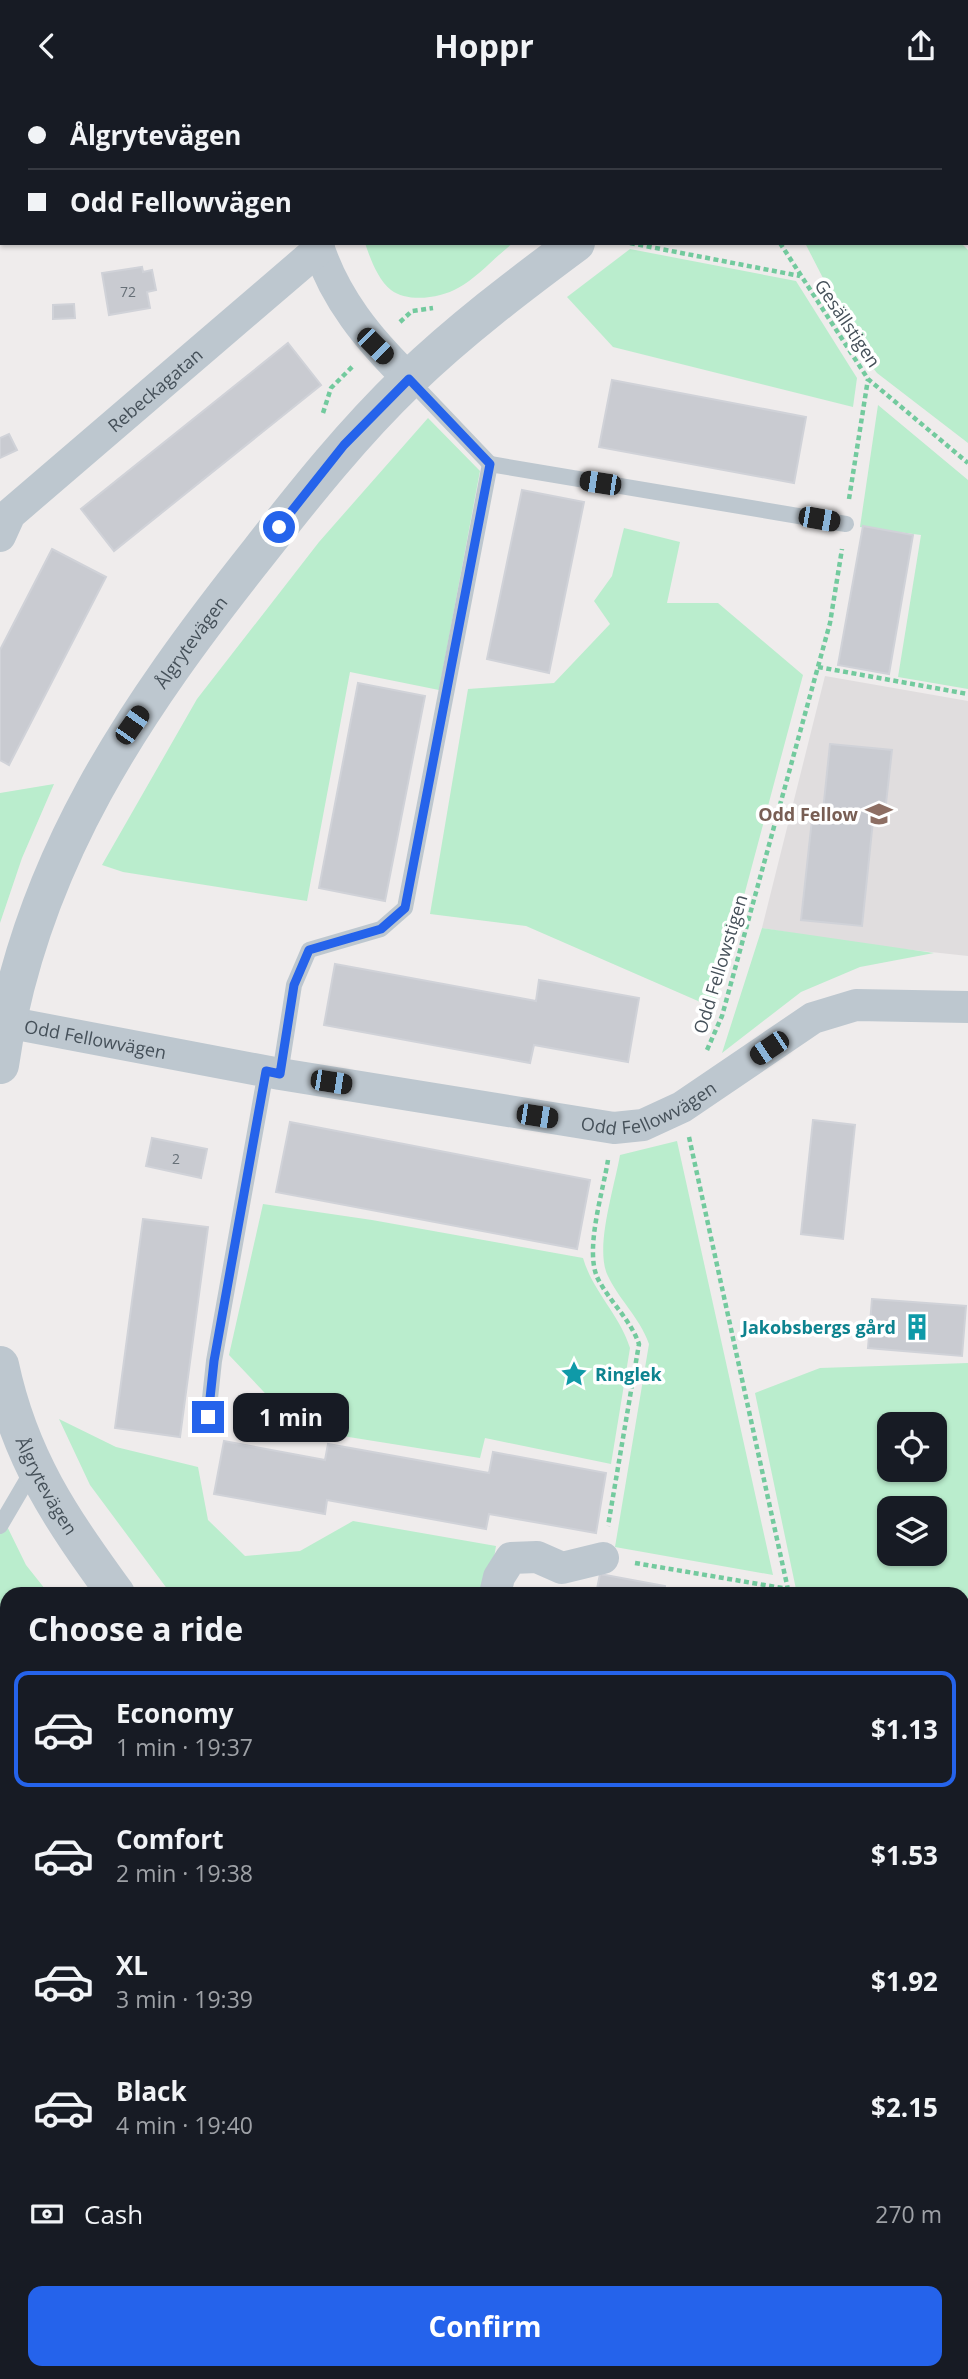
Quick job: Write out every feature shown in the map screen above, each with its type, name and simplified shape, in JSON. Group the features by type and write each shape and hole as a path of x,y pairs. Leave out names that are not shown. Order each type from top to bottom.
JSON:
{"street":[{"name":"Ålgrytevägen","path":"0,1065 6,1021 32,925 76,820 132,725 214,609 344,445 409,379 495,304 573,245"},
{"path":"318,246 343,303 375,346 409,379"},
{"name":"Rebeckagatan","path":"0,536 10,514 318,246"},
{"name":"Odd Fellowvägen","path":"6,1021 273,1073 614,1128 643,1125 682,1107 813,1018 856,1005 968,1007"},
{"name":"Ålgrytevägen","path":"0,1365 10,1410 34,1468 60,1516 111,1587"},
{"path":"497,1587 499,1577 511,1558 537,1557 563,1581 603,1558"}],"lane":[{"path":"409,379 490,464 846,524"},
{"path":"208,1417 214,1361 273,1073 294,985 309,950 381,929 405,908 490,464"},
{"path":"0,1526 34,1468"}],"path":[{"path":"640,245 800,276"},
{"name":"Gesällstigen","path":"781,245 868,379 968,463"},
{"name":"Odd Fellowstigen","path":"682,1107 722,1016 830,623 868,379"},
{"path":"818,667 968,694"},
{"path":"682,1107 788,1587"},
{"path":"614,1128 592,1255 598,1278 633,1327 639,1344 603,1558 762,1587"}],"shaded area":[{"name":"Odd Fellow","path":"825,676 968,701 968,956 866,945 762,928"}],"green space":[{"path":"366,245 511,245 458,288 424,298 406,297 391,290 375,268"},
{"path":"806,245 963,245 968,250 968,443 877,373 862,354"},
{"path":"630,249 796,281 857,378 853,407 613,347 567,297"},
{"path":"878,405 968,480 968,689 898,677 921,535 860,527"},
{"path":"428,418 480,471 439,690 350,672 307,901 123,872 102,865 197,699 319,542"},
{"path":"624,528 680,542 667,603 718,603 803,675 714,1008 526,926 430,914 468,689 554,683 610,624 594,601 612,576"},
{"path":"54,784 22,858 0,923 0,793"},
{"path":"762,928 934,953 860,967 801,992 722,1053"},
{"path":"677,1141 773,1575 615,1547 649,1344 607,1274 603,1248 607,1215 620,1155"},
{"path":"263,1204 372,1220 583,1258 593,1282 620,1325 630,1348 611,1464 485,1438 480,1458 280,1426 279,1408 229,1355"},
{"path":"968,1363 968,1587 796,1587 755,1393 820,1368"},
{"path":"59,1419 116,1447 198,1467 208,1520 245,1556 300,1551 353,1521 496,1546 489,1587 166,1587 90,1485"},
{"path":"0,1512 26,1565 43,1587 0,1587"}],"building":[{"path":"142,267 143,272 152,270 156,290 147,292 150,308 109,315 102,273"},
{"path":"74,304 75,318 53,319 53,305"},
{"path":"288,343 321,385 114,551 81,509"},
{"path":"612,380 806,417 794,483 599,447"},
{"path":"9,434 17,450 0,458 0,438"},
{"path":"522,490 584,502 549,673 487,659"},
{"path":"863,526 913,535 889,674 838,665"},
{"path":"52,549 106,577 9,765 0,760 0,650"},
{"path":"358,683 425,696 385,901 319,888"},
{"path":"830,744 892,750 884,821 873,821 862,926 801,920 813,810 823,811"},
{"path":"335,964 536,1001 539,980 639,998 628,1062 534,1045 530,1063 324,1025"},
{"path":"813,1120 855,1125 843,1239 801,1234"},
{"path":"290,1122 590,1180 577,1249 276,1192"},
{"path":"152,1138 207,1149 201,1178 146,1166"},
{"path":"143,1219 208,1227 180,1437 115,1428"},
{"name":"Jakobsbergs gård","path":"872,1299 966,1306 962,1356 868,1348"},
{"path":"224,1441 325,1460 328,1444 489,1473 493,1452 606,1473 596,1533 489,1514 486,1529 327,1500 325,1514 214,1494"},
{"path":"600,1574 665,1586 665,1587 597,1587"}],"place":[{"name":"Odd Fellow","path":"879,814"},
{"name":"Jakobsbergs gård","path":"917,1327"},
{"name":"Ringlek","path":"574,1374"}],"route":[{"path":"208,1417 214,1361 266,1071 280,1074 294,985 309,950 381,929 405,908 490,464 409,379 344,445 279,527"}]}
